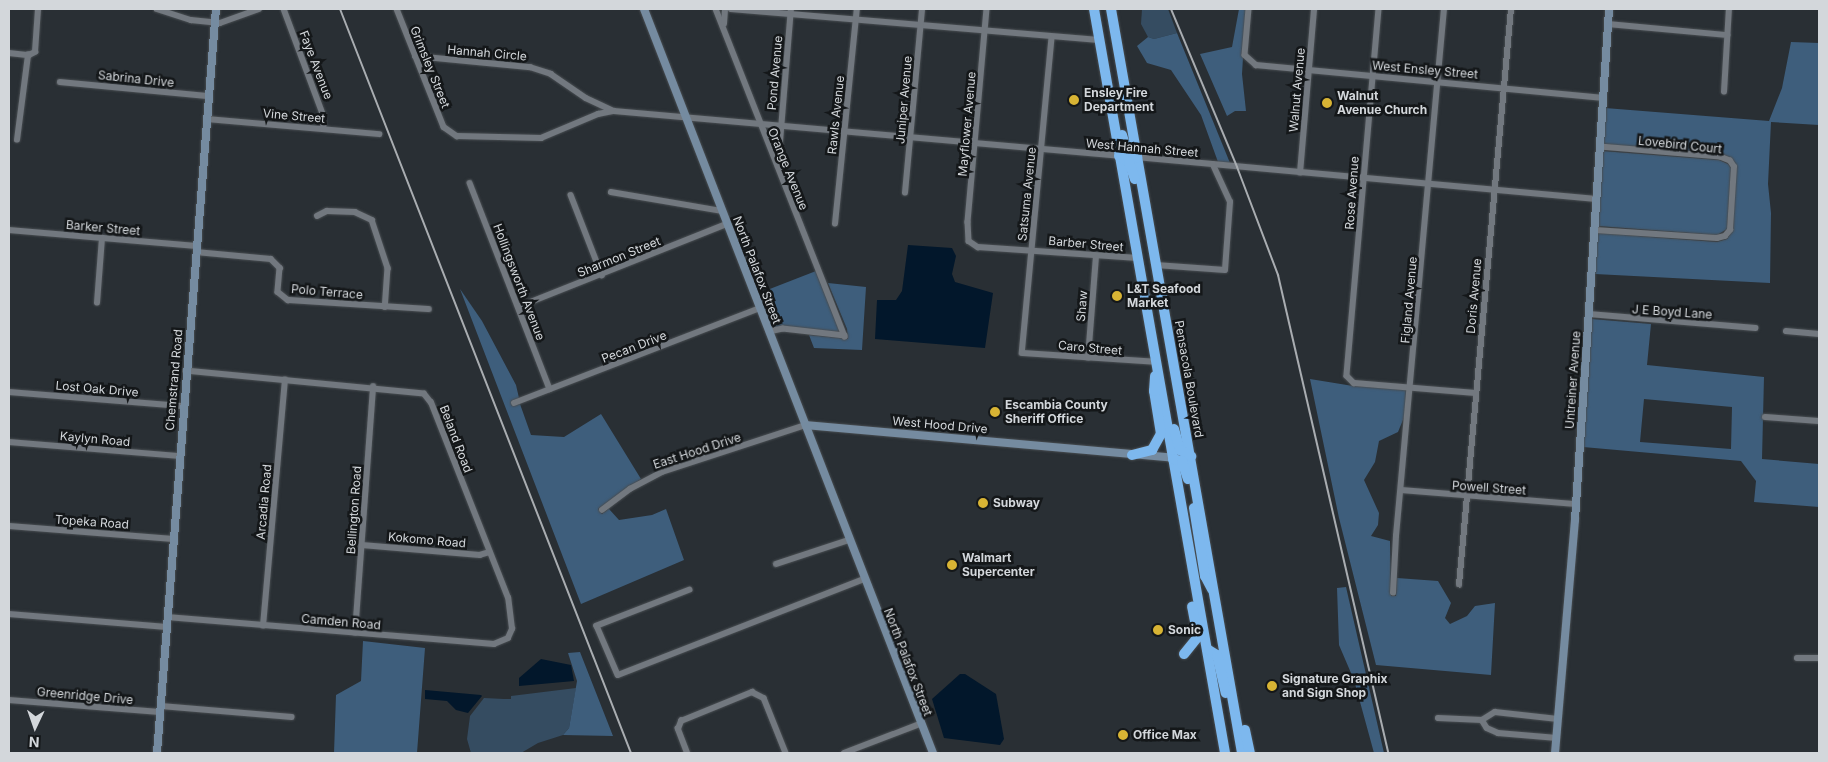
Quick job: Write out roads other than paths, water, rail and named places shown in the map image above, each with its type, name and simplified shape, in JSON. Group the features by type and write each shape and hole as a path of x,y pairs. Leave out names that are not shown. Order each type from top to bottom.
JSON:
{"highway":[{"path":"1094,9 1225,753"},
{"path":"1107,9 1113,22"},
{"name":"Pensacola Boulevard","path":"1111,9 1217,597 1242,753"},
{"path":"1101,52 1112,78 1124,144 1127,150 1137,157"},
{"path":"1120,156 1133,169 1145,235 1156,265"},
{"path":"1154,350 1164,372 1176,439 1180,450 1191,456"},
{"path":"1132,455 1152,450 1161,434 1154,391 1156,362"},
{"path":"1173,459 1182,461 1186,467 1206,576 1217,597"},
{"path":"1184,654 1198,637 1190,595 1194,579"},
{"path":"1207,650 1217,655 1221,664 1234,741 1242,753"},
{"path":"1230,678 1250,753"}],"street":[{"path":"9,53 28,55 36,49 38,9"},
{"path":"157,9 191,20 215,23 228,22 260,9"},
{"name":"Chemstrand Road","path":"157,753 216,9"},
{"name":"Faye Avenue","path":"284,9 323,114 324,129"},
{"name":"Grimsley Street","path":"397,9 448,132 457,136 532,140 614,111"},
{"name":"North Palafox Street","path":"644,9 920,724 933,753"},
{"name":"Orange Avenue","path":"716,9 759,123 845,336 782,329 769,332"},
{"path":"724,28 726,9"},
{"path":"731,9 791,12 985,32 1099,40"},
{"name":"Rawls Avenue","path":"835,224 857,9"},
{"name":"Juniper Avenue","path":"906,193 922,9"},
{"name":"Mayflower Avenue","path":"969,241 975,143 988,9"},
{"name":"West Ensley Street","path":"1249,9 1247,60 1262,67 1438,81 1603,98"},
{"name":"Walnut Avenue","path":"1300,173 1314,9"},
{"name":"Rose Avenue","path":"1378,9 1348,380 1354,383 1411,386"},
{"name":"Figland Avenue","path":"1393,593 1444,9"},
{"name":"Doris Avenue","path":"1459,585 1465,496 1510,9"},
{"name":"Untreiner Avenue","path":"1555,753 1576,504 1609,9"},
{"path":"1724,92 1729,9"},
{"name":"Pond Avenue","path":"778,168 780,125 791,12"},
{"path":"1608,24 1728,35"},
{"name":"Satsuma Avenue","path":"1022,353 1052,38"},
{"path":"17,140 28,55"},
{"name":"Hannah Circle","path":"415,56 530,67 551,74 586,98 614,111"},
{"name":"Sabrina Drive","path":"60,82 209,96"},
{"name":"West Hannah Street","path":"614,111 1596,199"},
{"name":"Vine Street","path":"207,119 378,134"},
{"name":"Lovebird Court","path":"1595,230 1717,238 1725,236 1730,230 1734,168 1730,161 1720,157 1600,147"},
{"path":"1156,265 1225,270 1230,202 1213,165"},
{"name":"Hollingsworth Avenue","path":"470,183 550,389"},
{"path":"611,192 722,211"},
{"path":"571,195 602,274"},
{"path":"317,216 327,211 356,212 372,220 388,268 385,307"},
{"name":"Sharmon Street","path":"518,307 727,224"},
{"name":"Barker Street","path":"9,230 196,249"},
{"path":"97,302 102,238"},
{"name":"Barber Street","path":"969,241 978,247 1138,258"},
{"name":"Polo Terrace","path":"196,249 271,259 280,268 278,292 288,300 429,309"},
{"name":"Shaw","path":"1088,358 1096,256"},
{"name":"Pecan Drive","path":"514,403 760,308"},
{"name":"J E Boyd Lane","path":"1589,314 1754,328"},
{"path":"1786,331 1819,334"},
{"name":"Caro Street","path":"1022,353 1156,362"},
{"name":"Beland Road","path":"186,371 418,392 431,403 490,552 511,610 511,634"},
{"name":"Arcadia Road","path":"263,626 284,380"},
{"path":"1411,386 1476,393"},
{"name":"Bellington Road","path":"354,633 373,387"},
{"name":"Lost Oak Drive","path":"9,392 184,406"},
{"path":"1765,417 1819,421"},
{"name":"West Hood Drive","path":"806,426 1173,459 1191,456"},
{"name":"East Hood Drive","path":"602,510 630,489 662,472 806,426"},
{"name":"Kaylyn Road","path":"9,442 180,456"},
{"name":"Powell Street","path":"1402,490 1576,504"},
{"name":"Topeka Road","path":"9,526 173,539"},
{"path":"776,564 849,540"},
{"name":"Kokomo Road","path":"362,545 480,555 490,552"},
{"path":"690,590 597,626 618,675 864,579"},
{"path":"9,614 166,627"},
{"name":"Camden Road","path":"167,617 494,644 503,642 511,634"},
{"path":"1797,658 1819,658"},
{"path":"687,753 678,729 681,721 752,692 764,698 786,753"},
{"name":"Greenridge Drive","path":"9,700 292,716"},
{"path":"1438,718 1482,720 1495,712 1558,719"},
{"path":"1482,720 1487,728 1498,733 1557,738"},
{"path":"844,753 920,724"}],"railway":[{"path":"340,9 631,753"},
{"path":"1171,9 1237,167 1278,275 1388,753"}],"place":[{"name":"Ensley Fire Department","path":"1074,100"},
{"name":"Walnut Avenue Church","path":"1327,103"},
{"name":"L&T Seafood Market","path":"1117,296"},
{"name":"Escambia County Sheriff Office","path":"995,412"},
{"name":"Subway","path":"983,503"},
{"name":"Walmart Supercenter","path":"952,565"},
{"name":"Sonic","path":"1158,630"},
{"name":"Signature Graphix and Sign Shop","path":"1272,686"},
{"name":"Office Max","path":"1123,735"}]}
